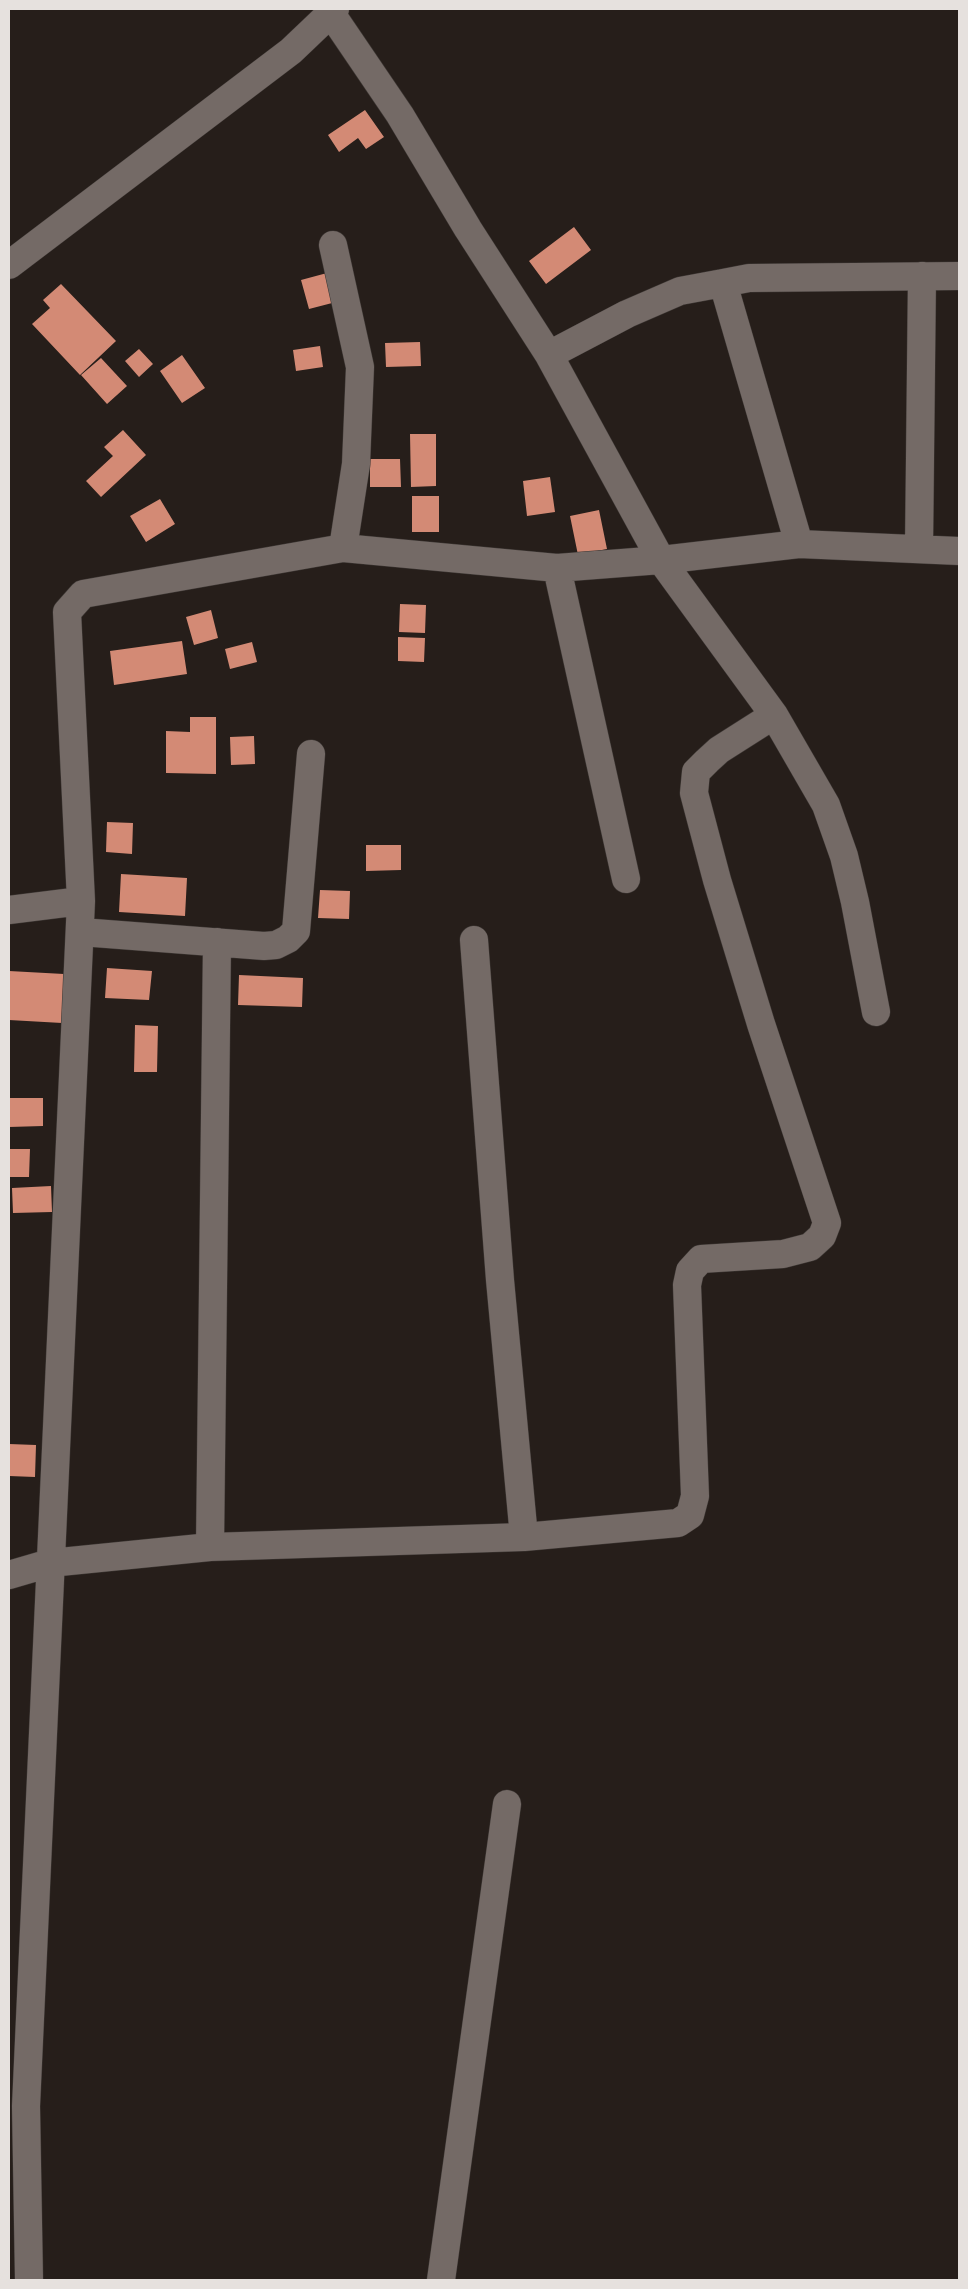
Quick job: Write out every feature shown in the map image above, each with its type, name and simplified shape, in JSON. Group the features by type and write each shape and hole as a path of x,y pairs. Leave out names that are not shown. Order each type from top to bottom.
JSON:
{"street":[{"path":"9,265 291,51 331,10 400,115 468,229 549,356 661,560 774,715 826,805 844,856 853,893 876,1012"},
{"path":"333,245 360,367 356,464 343,548"},
{"path":"919,549 922,276"},
{"path":"549,356 627,314 680,292 722,283 749,278 959,276"},
{"path":"722,283 799,544"},
{"path":"29,2280 17,2107 50,1563 81,932 67,612 74,601 84,594 343,548 557,568 661,560 799,544 959,551"},
{"path":"557,568 626,879"},
{"path":"9,1575 50,1563 210,1547 524,1537 678,1523 690,1516 695,1496 687,1285 690,1271 701,1260 783,1254 810,1246 822,1236 827,1223 717,880 694,793 696,772 707,761 719,750 774,715"},
{"path":"81,932 276,945 288,939 296,931 310,754"},
{"path":"9,910 81,901"},
{"path":"474,940 500,1280 524,1537"},
{"path":"210,1547 218,942"},
{"path":"441,2280 507,1804"}],"building":[{"path":"365,110 384,137 366,149 358,138 339,152 328,135"},
{"path":"574,227 591,250 546,284 529,261"},
{"path":"327,273 336,302 309,309 301,280"},
{"path":"61,284 116,341 80,375 32,324 50,308 43,300"},
{"path":"420,342 421,366 386,367 385,343"},
{"path":"320,346 323,367 296,371 293,350"},
{"path":"139,349 153,364 139,377 125,361"},
{"path":"182,355 205,388 182,403 160,371"},
{"path":"101,358 127,386 107,404 81,375"},
{"path":"123,430 146,455 101,497 86,481 113,456 104,447"},
{"path":"410,434 436,434 436,486 411,487"},
{"path":"370,459 400,459 401,487 370,487"},
{"path":"550,477 555,512 527,516 523,481"},
{"path":"412,496 439,496 439,532 412,532"},
{"path":"160,499 175,524 146,542 130,516"},
{"path":"599,510 607,549 578,555 570,516"},
{"path":"400,604 426,605 425,633 399,632"},
{"path":"211,610 218,638 194,645 186,617"},
{"path":"398,637 425,638 424,662 398,661"},
{"path":"182,641 187,674 114,685 110,651"},
{"path":"252,642 257,662 230,669 225,649"},
{"path":"190,717 216,717 216,774 166,773 166,731 190,732"},
{"path":"254,736 255,764 231,765 230,737"},
{"path":"107,822 133,823 132,854 106,852"},
{"path":"366,845 401,845 401,870 366,871"},
{"path":"121,874 187,878 185,916 119,912"},
{"path":"320,890 350,891 349,919 318,918"},
{"path":"107,968 152,971 149,1000 105,998"},
{"path":"9,971 64,974 62,1023 9,1020"},
{"path":"239,975 303,978 302,1007 238,1005"},
{"path":"135,1025 158,1026 157,1072 134,1072"},
{"path":"9,1098 43,1098 43,1126 9,1127"},
{"path":"9,1149 30,1149 29,1177 9,1177"},
{"path":"51,1186 52,1212 13,1213 12,1188"},
{"path":"9,1444 36,1445 35,1477 9,1476"}]}
